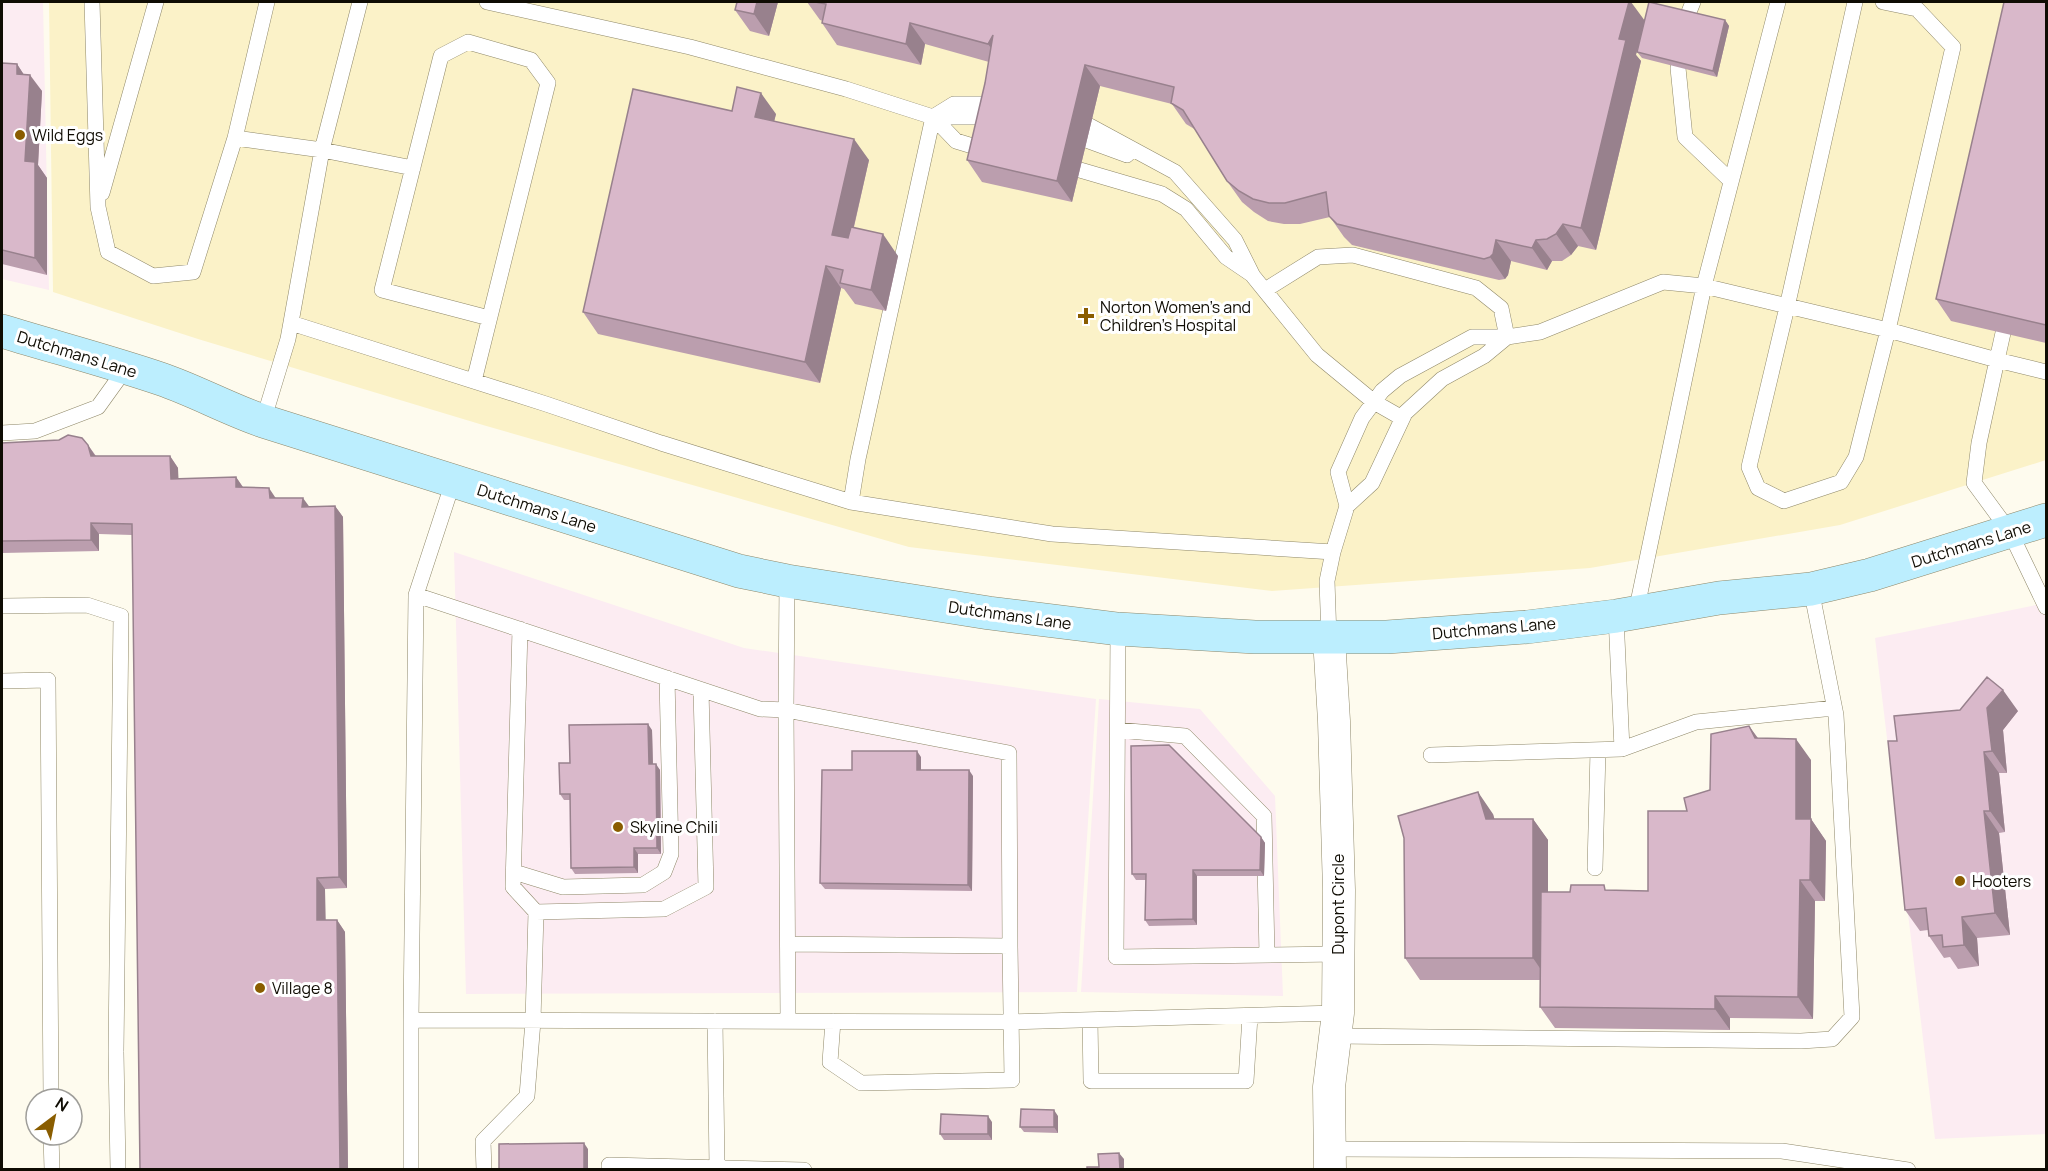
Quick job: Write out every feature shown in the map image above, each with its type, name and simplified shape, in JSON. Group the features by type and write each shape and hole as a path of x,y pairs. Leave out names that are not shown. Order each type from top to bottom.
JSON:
{"street":[{"name":"Dutchmans Lane","path":"2,331 170,382 217,401 239,413 263,421 739,571 787,581 989,613 1118,629 1329,638 1387,637 1527,627 1626,614 1719,598 1811,589 1870,575 2046,520"},
{"name":"Dupont Circle","path":"1329,638 1339,890 1336,1025 1329,1087 1330,1159"}],"lane":[{"path":"92,2 98,207 108,252 153,276 193,272 235,138 267,2"},
{"path":"98,207 156,2"},
{"path":"263,421 288,339 322,150 360,2"},
{"path":"487,2 690,47 846,89 933,117 956,141 989,151"},
{"path":"1693,2 1687,17 1678,68 1685,137 1731,181"},
{"path":"1622,749 1626,614 1704,286 1778,2"},
{"path":"1855,2 1788,307 1749,467 1758,488 1784,501 1841,482 1856,457 1888,330 1953,47 1917,9 1883,2"},
{"path":"474,381 548,83 531,60 468,42 441,56 382,290 489,318"},
{"path":"851,502 860,448 933,117 954,104 999,111"},
{"path":"1088,133 1175,172 1235,240 1253,276 1317,355 1374,402 1402,418"},
{"path":"235,138 322,150 413,168"},
{"path":"1080,170 1170,199 1186,209 1226,257 1253,276"},
{"path":"1265,290 1318,257 1353,255 1476,288 1501,308 1507,337"},
{"path":"1347,506 1338,472 1362,418 1382,391 1400,376 1472,337 1507,337 1540,332 1664,282 1704,286 1888,330 2046,372"},
{"path":"291,323 851,502 1052,534 1333,552"},
{"path":"2003,333 1978,443 1974,483 2010,532 2046,607"},
{"path":"1329,638 1327,581 1347,506 1372,483 1405,413 1442,379 1484,356 1507,337"},
{"path":"2,433 35,431 98,406 126,368"},
{"path":"411,1170 416,595 453,482"},
{"path":"787,581 788,1022"},
{"path":"411,1020 1010,1022 1250,1016 1336,1025 1801,1041 1832,1039 1852,1017 1834,708 1811,589"},
{"path":"416,595 760,709 786,710 1009,753 1012,1080 861,1083 830,1062 833,1021"},
{"path":"2,606 87,605 121,615 116,1052 118,1170"},
{"path":"484,1170 483,1140 527,1096 533,1021 536,912 513,887 520,629"},
{"path":"1118,629 1116,957 1338,954"},
{"path":"514,872 563,887 644,885 664,872 671,854 667,678"},
{"path":"2,681 48,681 51,1087"},
{"path":"536,912 664,909 706,887 701,690"},
{"path":"1431,755 1622,749 1696,722 1834,708"},
{"path":"1118,730 1185,736 1264,816 1267,955"},
{"path":"1595,868 1598,750"},
{"path":"788,944 1010,946"},
{"path":"1090,1020 1091,1081 1246,1081 1250,1016"},
{"path":"715,1021 717,1167"},
{"path":"51,1147 52,1170"},
{"path":"1330,1159 1782,1151 1875,1167 1908,1170"},
{"path":"609,1170 609,1165 804,1170"}],"shaded area":[{"name":"Wild Eggs","path":"2,2 43,2 49,290 2,279"},
{"name":"Norton Women's and Children's Hospital","path":"49,2 2046,2 2046,460 1840,525 1590,568 1272,591 909,547 483,425 198,339 53,292"},
{"path":"454,552 744,648 1096,699 1077,992 466,994"},
{"path":"2046,603 2046,1134 1935,1139 1875,638"},
{"path":"1099,699 1200,709 1275,796 1283,996 1081,992"}],"building":[{"path":"737,2 757,2 754,14 735,10"},
{"path":"815,2 1629,2 1619,39 1626,40 1581,228 1563,224 1556,234 1547,239 1536,240 1532,248 1496,240 1493,254 1484,259 1337,224 1329,216 1326,192 1285,203 1269,203 1253,199 1227,181 1183,110 1171,103 1174,87 1085,65 1057,181 967,160 985,83 993,35 988,44 910,23 906,44 822,23 826,4"},
{"path":"1649,2 1725,20 1713,71 1637,52"},
{"path":"2004,2 2046,2 2046,325 1936,299"},
{"name":"Wild Eggs","path":"2,63 17,64 17,74 30,75 25,161 35,162 35,258 2,250"},
{"path":"737,87 761,93 755,117 854,139 832,235 848,238 851,227 883,234 871,290 840,283 843,270 826,266 805,362 583,312 633,89 732,111"},
{"path":"68,435 82,438 88,445 91,456 170,456 171,479 236,477 236,487 269,488 270,498 303,498 302,507 335,506 339,877 317,878 317,920 337,920 340,1170 140,1170 132,524 91,523 91,540 2,541 2,443 59,440"},
{"name":"Hooters","path":"1987,677 2003,690 1987,708 1992,751 1984,752 1990,811 1984,811 1995,913 1962,917 1964,945 1943,947 1942,935 1929,936 1926,908 1905,910 1888,741 1897,741 1894,716 1960,710"},
{"name":"Skyline Chili","path":"648,724 649,764 656,764 657,848 634,848 634,867 571,868 570,794 560,794 559,763 570,763 569,725"},
{"path":"1749,726 1755,738 1796,739 1796,819 1811,819 1810,880 1800,880 1798,997 1715,996 1715,1009 1540,1007 1541,892 1570,892 1571,885 1604,885 1605,890 1648,891 1648,811 1687,811 1684,798 1710,790 1711,734"},
{"path":"1169,745 1261,837 1260,870 1193,870 1193,919 1145,920 1146,874 1132,874 1131,746"},
{"path":"852,751 917,751 917,770 969,770 968,885 820,883 822,770 852,770"},
{"path":"1478,792 1486,819 1533,819 1533,958 1405,958 1404,838 1398,816"},
{"path":"1021,1109 1054,1110 1054,1127 1020,1127"},
{"path":"941,1114 988,1116 988,1134 940,1134"},
{"path":"584,1143 584,1170 499,1170 499,1144"},
{"path":"1119,1153 1120,1170 1087,1170 1087,1167 1099,1167 1098,1154"}],"place":[{"name":"Wild Eggs","path":"20,135"},
{"name":"Norton Women's and Children's Hospital","path":"1086,316"},
{"name":"Skyline Chili","path":"618,827"},
{"name":"Hooters","path":"1960,881"},
{"name":"Village 8","path":"260,988"}]}
